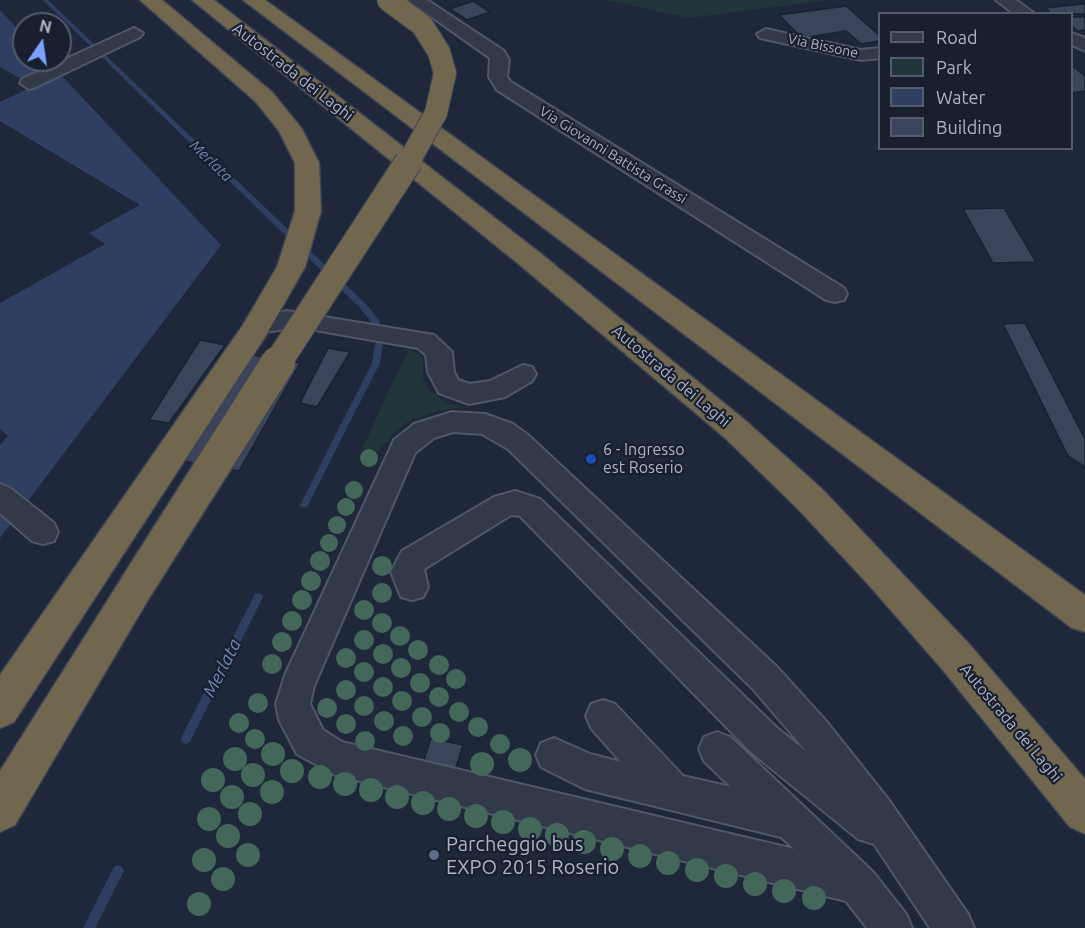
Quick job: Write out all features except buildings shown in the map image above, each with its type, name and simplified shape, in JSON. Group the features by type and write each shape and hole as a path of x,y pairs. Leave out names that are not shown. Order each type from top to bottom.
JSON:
{"highway":[{"path":"0,709 255,330 291,267 304,227 310,195 307,163 290,129 264,97 150,0"},
{"name":"Autostrada dei Laghi","path":"202,0 530,258 735,429 810,500 881,573 956,657 1085,812"},
{"name":"Autostrada dei Laghi","path":"253,0 929,501"},
{"path":"0,810 255,398 423,140 436,113 445,73 435,42 412,15 388,0"},
{"path":"929,501 1085,593"},
{"path":"929,501 1085,616"}],"street":[{"name":"Via Giovanni Battista Grassi","path":"416,0 498,56 500,65 498,77 504,86 835,294"},
{"path":"1004,0 1024,12"},
{"name":"Via Bissone","path":"766,34 861,55 878,53"},
{"path":"29,83 126,36"},
{"path":"265,324 298,319 425,341 440,352 441,372 448,386 469,394 496,390 523,374"},
{"path":"859,886 335,758 310,742 297,720 293,704 297,686 404,447 424,431 452,422 485,424 503,431 518,442 765,678 814,733 875,812 949,920"},
{"path":"0,496 43,532"},
{"path":"412,587 407,572 413,560 504,505 515,503 530,507 764,740 867,820 949,920"},
{"path":"603,716 672,791"},
{"path":"717,750 859,886 892,928"},
{"path":"554,755 585,771 790,820"}],"green space":[{"path":"607,0 829,0 689,18"},
{"path":"409,348 423,358 423,378 427,388 448,404 464,407 441,410 409,421 393,434 378,452 362,449"}],"water":[{"path":"0,10 12,23 12,72 58,72 221,245 0,538 0,445 8,436 0,429 0,303 105,244 89,233 140,205 0,121 0,102 34,86 0,67"}],"waterway":[{"name":"Merlata","path":"45,0 363,306 376,322"},
{"name":"Merlata","path":"304,505 376,363 379,344"},
{"name":"Merlata","path":"186,739 258,597"},
{"name":"Merlata","path":"89,928 118,871"}],"place":[{"name":"6 - Ingresso est Roserio","path":"591,459"},
{"name":"Parcheggio bus EXPO 2015 Roserio","path":"434,855"}]}
